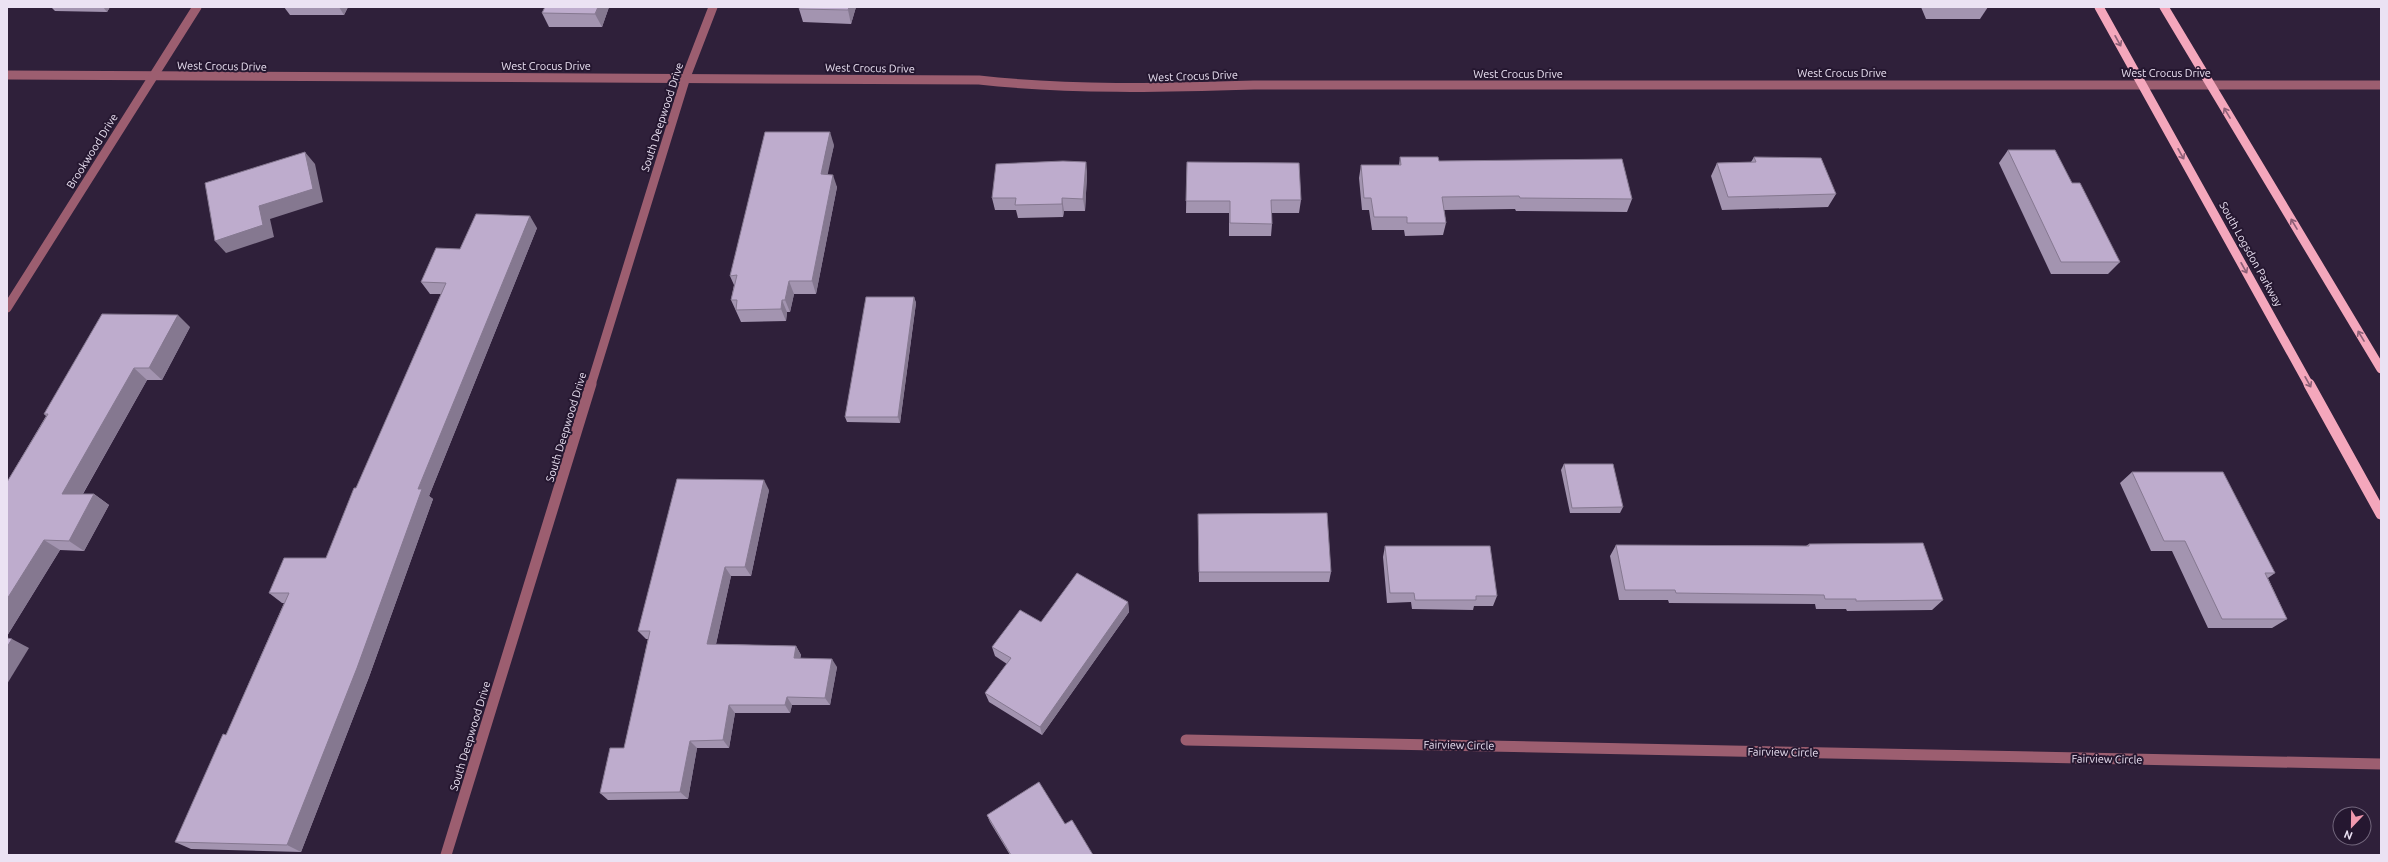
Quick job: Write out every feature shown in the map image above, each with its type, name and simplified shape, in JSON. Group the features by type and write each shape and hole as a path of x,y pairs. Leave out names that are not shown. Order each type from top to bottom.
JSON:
{"main road":[{"name":"South Logsdon Parkway","path":"2098,7 2381,514"},
{"path":"2164,7 2381,369"}],"street":[{"name":"Brookwood Drive","path":"7,308 127,115 155,75 197,7"},
{"name":"South Deepwood Drive","path":"446,855 686,77 713,7"},
{"name":"West Crocus Drive","path":"7,75 155,75 267,78 686,77 979,80 1032,86 1144,89 1270,85 2381,85"},
{"name":"Fairview Circle","path":"1186,740 2381,764"}],"building":[{"path":"545,7 598,7 595,14 542,13"},
{"path":"800,7 849,7 848,10 799,9"},
{"path":"765,132 830,132 821,174 833,175 812,281 789,281 785,300 782,300 781,309 736,310 737,300 731,300 737,275 730,276"},
{"path":"2008,150 2055,150 2072,183 2080,183 2120,262 2061,262"},
{"path":"305,152 313,189 259,206 263,225 215,241 205,183"},
{"path":"1400,157 1438,157 1439,161 1622,159 1632,199 1520,198 1519,196 1442,197 1446,223 1407,223 1407,217 1374,217 1371,198 1364,198 1361,165 1401,165"},
{"path":"1754,157 1821,158 1836,194 1728,197 1717,163 1756,162"},
{"path":"1063,161 1086,162 1083,199 1062,198 1062,204 1015,205 1016,198 992,198 996,164"},
{"path":"1187,162 1299,163 1301,200 1271,200 1272,224 1230,223 1230,201 1186,201"},
{"path":"476,214 530,216 418,489 422,489 357,668 287,845 175,842 223,734 226,735 289,593 269,593 284,558 326,558 354,488 356,488 446,283 421,282 436,248 460,249"},
{"path":"866,297 914,297 898,417 845,417"},
{"path":"102,314 178,315 149,368 134,368 62,494 94,494 69,541 44,540 7,599 7,482 48,414 44,414"},
{"path":"1564,464 1613,464 1623,507 1572,508"},
{"path":"2132,472 2223,472 2275,573 2265,573 2287,619 2222,619 2185,541 2164,541"},
{"path":"677,479 764,480 745,567 725,567 707,644 796,646 794,658 832,659 825,698 787,697 785,705 729,705 723,740 690,741 680,792 600,793 610,748 624,748 650,631 638,631"},
{"path":"1327,513 1331,572 1199,572 1198,514"},
{"path":"1923,543 1943,600 1856,601 1856,599 1825,599 1824,595 1676,593 1675,590 1625,590 1616,545 1809,546 1809,544"},
{"path":"1385,546 1490,546 1497,596 1476,596 1476,600 1415,600 1414,593 1390,593"},
{"path":"1077,573 1128,602 1040,727 985,693 1011,658 992,647 1020,610 1041,622"},
{"path":"7,638 12,639 7,647"},
{"path":"1039,782 1065,824 1072,820 1093,855 1011,855 987,815"}]}
